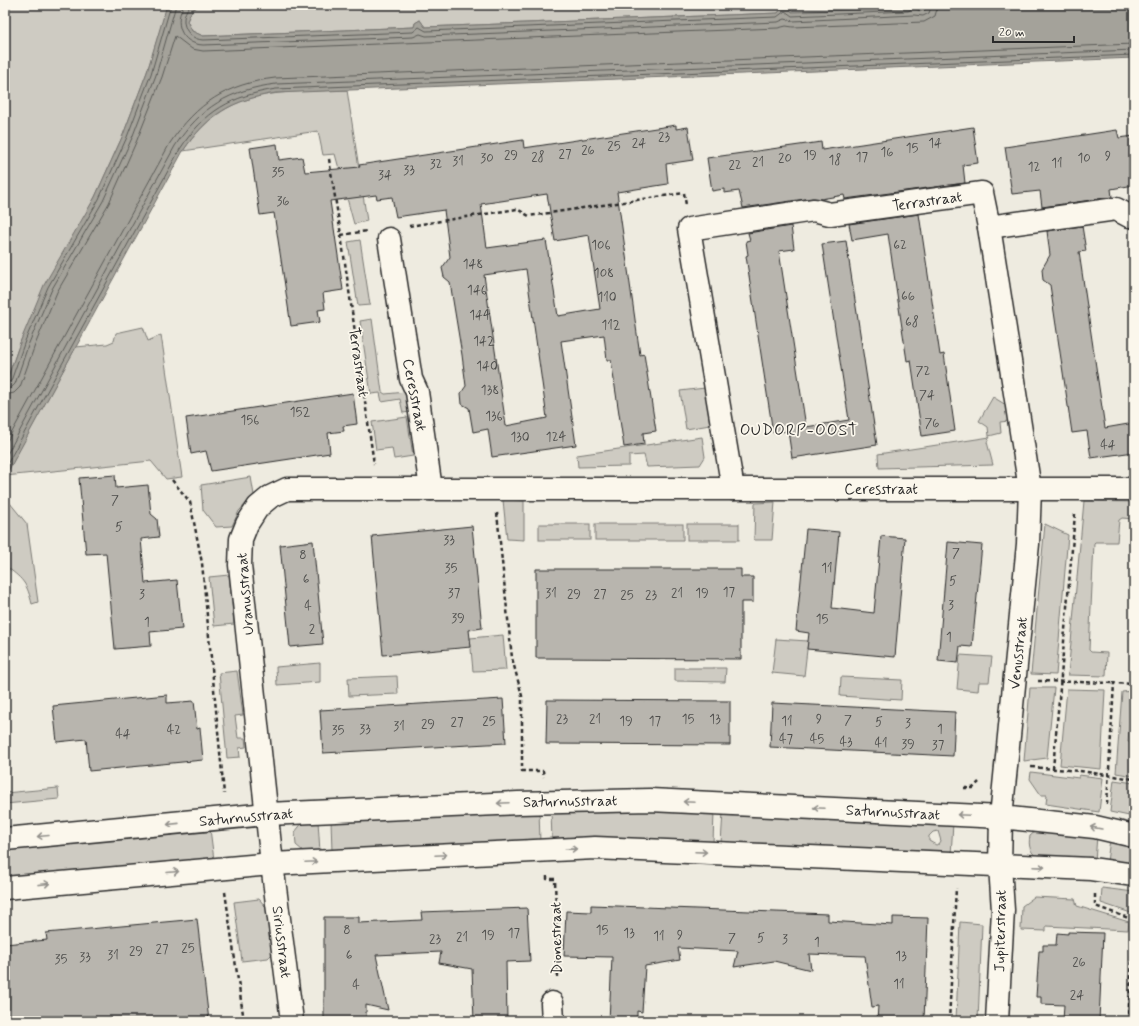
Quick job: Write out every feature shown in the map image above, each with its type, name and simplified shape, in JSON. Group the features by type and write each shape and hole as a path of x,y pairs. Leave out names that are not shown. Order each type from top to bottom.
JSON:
{"street":[{"name":"Terrastraat","path":"689,229 814,210 830,214 982,193 989,228"},
{"path":"1030,489 989,228 1116,209 1129,216 1134,216"},
{"path":"689,229 733,489"},
{"name":"Ceresstraat","path":"388,234 411,379 417,392 431,489 1134,489"},
{"name":"Uranusstraat","path":"272,864 240,564 241,539 247,524 258,507 270,496 287,489 431,489"},
{"name":"Venusstraat","path":"1002,817 1028,544 1030,489"},
{"name":"Saturnusstraat","path":"5,840 267,814 518,803 650,800 1002,817 1088,826 1134,836"},
{"name":"Jupiterstraat","path":"997,1021 1004,910 1000,866 1002,817"},
{"path":"5,888 272,864 595,848 1091,869 1134,875"},
{"name":"Siriusstraat","path":"272,864 292,1021"}],"path":[{"name":"Terrastraat","path":"329,159 377,489"},
{"path":"341,235 388,234 516,209 529,216 684,194 689,229"},
{"path":"172,480 190,502 200,550 225,800"},
{"path":"495,489 512,658 522,696 522,771"},
{"path":"1053,769 1077,489"},
{"path":"1015,680 1114,683"},
{"path":"1007,765 1134,779"},
{"path":"949,1021 957,864"},
{"name":"Dionestraat","path":"552,1012 558,978 555,879"},
{"path":"227,904 244,1021"},
{"path":"1128,1021 1134,928"}],"shaded area":[{"path":"5,5 189,5 165,14 147,72 123,135 95,197 21,340 5,385"},
{"path":"200,5 784,5 778,13 425,27 420,20 415,23 414,27 203,36 192,31 187,21 192,10"},
{"path":"788,5 909,5 910,7 792,12"},
{"path":"347,90 367,221 354,224 335,154 323,155 318,131 183,151 200,130 217,114 236,104 255,97 276,93"},
{"path":"360,240 370,305 358,306 348,242"},
{"path":"372,319 382,392 385,394 406,392 410,412 403,413 400,399 382,402 380,393 371,394 360,321"},
{"path":"143,327 148,341 161,335 182,477 166,479 151,461 5,476 76,347 107,344 114,341 116,333"},
{"path":"705,388 710,425 686,429 680,391"},
{"path":"993,397 1006,405 1009,421 1000,422 1001,433 989,436 988,427 979,421"},
{"path":"407,417 413,456 394,459 392,448 376,450 372,422"},
{"path":"702,437 705,457 700,465 647,467 644,455 629,456 629,466 578,467 577,455"},
{"path":"990,437 987,442 993,465 879,468 878,454"},
{"path":"251,477 254,495 239,511 232,526 216,527 203,510 201,485"},
{"path":"5,497 27,524 38,602 32,604 24,583 8,568 5,569"},
{"path":"503,500 524,501 524,540 507,539"},
{"path":"1084,501 1134,502 1134,519 1122,518 1119,520 1117,542 1094,543 1089,650 1091,652 1107,653 1106,676 1068,675"},
{"path":"775,502 772,540 754,540 755,503"},
{"path":"539,524 590,524 590,540 539,540"},
{"path":"595,524 683,524 683,540 595,540"},
{"path":"687,524 739,524 739,540 687,540"},
{"path":"1045,524 1068,535 1056,675 1031,674"},
{"path":"229,575 234,624 214,626 209,577"},
{"path":"503,635 506,670 473,671 470,638"},
{"path":"776,639 808,641 804,676 772,673"},
{"path":"960,655 992,657 989,682 979,682 978,691 957,689"},
{"path":"320,663 320,682 277,685 276,667"},
{"path":"675,668 726,668 725,682 675,681"},
{"path":"237,671 243,715 235,716 238,738 245,738 246,747 239,748 240,757 227,758 219,673"},
{"path":"397,676 398,694 349,696 348,678"},
{"path":"841,677 902,680 901,700 840,696"},
{"path":"1030,688 1054,688 1047,758 1024,761"},
{"path":"1067,689 1105,690 1101,769 1060,765"},
{"path":"1132,691 1128,742 1134,742 1134,776 1116,773 1122,692"},
{"path":"1031,772 1079,778 1079,775 1103,778 1099,812 1046,804 1047,795 1041,795 1030,779"},
{"path":"1114,780 1134,783 1134,817 1110,812"},
{"path":"58,788 59,799 5,804 5,793"},
{"path":"539,810 540,842 332,852 331,820"},
{"path":"551,810 714,811 713,843 552,842"},
{"path":"723,812 953,823 951,855 721,843","holes":["938,831 941,841 936,845 929,841 929,836 933,832"]},
{"path":"318,821 320,852 303,851 296,845 295,832 303,822"},
{"path":"210,829 214,860 5,881 5,849"},
{"path":"1037,830 1097,836 1095,861 1039,858 1030,849 1029,843 1030,836"},
{"path":"1110,839 1134,844 1134,866 1107,862"},
{"path":"1102,888 1134,892 1134,914 1101,903"},
{"path":"1034,897 1075,899 1077,906 1129,922 1128,930 1046,926 1046,931 1021,930 1022,906"},
{"path":"259,899 266,907 272,954 268,958 242,961 234,902"},
{"path":"960,922 982,924 978,1021 956,1021"}],"water":[{"path":"167,5 200,5 192,10 187,21 192,31 203,36 414,27 415,23 420,20 425,27 778,13 784,5 788,5 792,12 909,7 909,5 918,5 920,7 929,5 1134,5 1134,58 276,93 246,100 222,111 212,118 192,138 183,151 5,477 5,385 21,340 44,285 95,197 123,135 147,72"}],"building":[{"path":"676,125 676,129 688,127 693,160 666,164 668,184 617,192 640,355 644,354 656,431 643,433 644,444 624,447 611,360 607,360 604,335 561,341 576,445 492,457 488,429 473,432 469,408 462,404 461,393 466,386 462,355 450,282 444,277 442,268 450,257 444,210 396,217 392,197 377,199 376,195 330,201 343,290 323,293 325,309 318,310 320,322 291,326 274,213 260,215 250,148 277,144 279,160 302,157 305,172 360,167 359,165 523,140 524,148","holes":["547,194 555,241 589,235 600,309 558,316 546,240 487,248 481,204","526,269 547,418 506,426 484,275"]},
{"path":"973,127 978,163 963,165 965,183 845,199 844,195 743,208 739,191 724,193 724,189 712,191 707,158 821,142 822,150"},
{"path":"1117,130 1119,138 1134,136 1134,185 1111,189 1112,197 1042,207 1040,191 1012,194 1005,147"},
{"path":"919,214 940,355 944,354 955,431 922,436 911,360 907,361 888,234 852,240 849,224"},
{"path":"791,226 794,249 779,251 806,427 849,420 822,244 846,241 877,445 792,458 788,431 773,433 746,256 748,255 746,241 750,240 748,233"},
{"path":"1082,226 1086,251 1079,252 1105,428 1134,423 1134,452 1091,458 1087,431 1072,433 1050,285 1043,280 1042,269 1050,255 1047,231"},
{"path":"353,393 357,424 343,426 344,431 328,433 330,453 211,471 206,451 191,454 186,418"},
{"path":"115,475 116,488 148,485 151,514 157,519 159,537 141,539 145,583 177,580 182,629 150,632 151,646 115,649 106,553 86,554 79,478"},
{"path":"472,526 482,628 469,630 471,647 383,655 372,536"},
{"path":"806,529 839,532 832,608 874,613 881,536 905,538 895,657 807,649 809,633 796,631"},
{"path":"313,541 323,644 290,647 280,545"},
{"path":"948,542 982,545 972,647 960,646 958,663 938,661"},
{"path":"536,569 741,569 741,577 753,577 753,602 741,602 741,659 536,658"},
{"path":"167,695 167,703 194,701 197,729 200,728 203,760 89,771 86,739 57,742 53,706"},
{"path":"503,699 506,743 323,753 320,710"},
{"path":"547,700 730,701 730,745 546,744"},
{"path":"772,703 955,712 953,756 770,747"},
{"path":"591,905 828,914 828,921 893,925 893,917 928,918 924,1021 877,1021 878,1006 872,1007 865,956 809,954 811,970 774,961 734,967 738,951 678,948 680,960 645,966 642,1012 637,1011 637,1021 609,1021 612,957 564,956 566,911 591,912"},
{"path":"527,908 530,961 506,962 507,1021 474,1021 472,969 439,963 441,952 376,955 388,1010 366,1005 366,1021 324,1021 324,917 359,917 359,923 422,920 421,912"},
{"path":"197,919 209,1021 5,1021 5,944 47,940 46,933"},
{"path":"1068,932 1103,933 1099,1021 1063,1021 1064,1005 1041,1004 1041,997 1036,997 1039,951 1043,951 1043,945 1056,945 1057,933 1068,934"}],"district":[{"name":"OUDORP-OOST","path":"799,429"}]}
